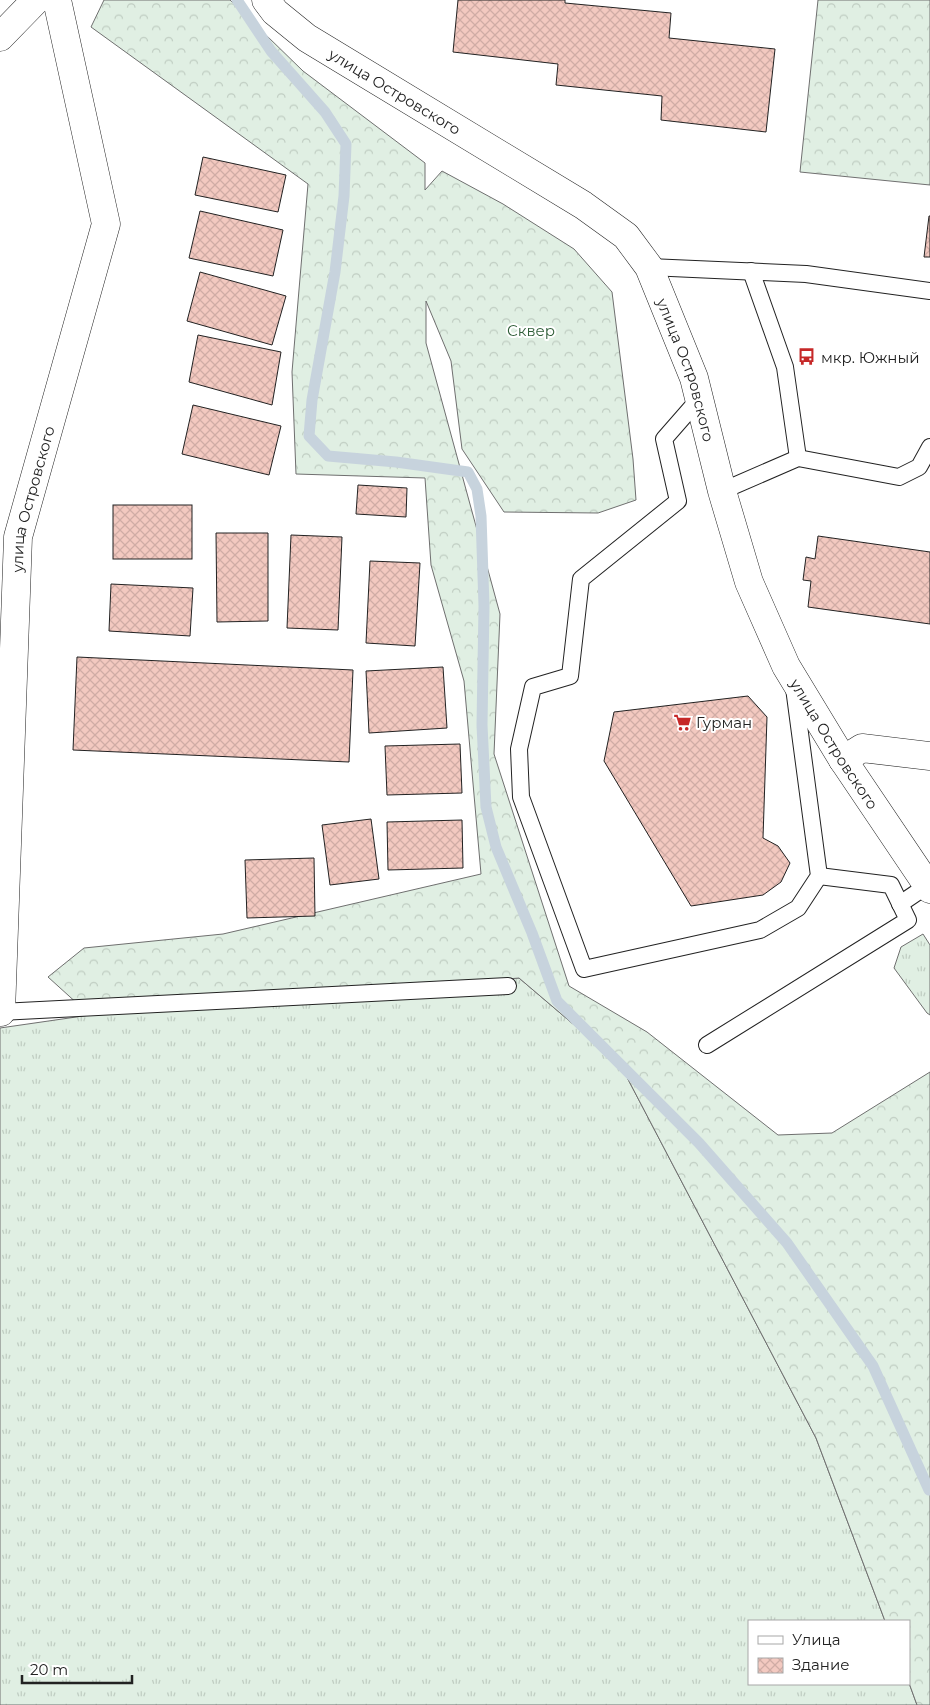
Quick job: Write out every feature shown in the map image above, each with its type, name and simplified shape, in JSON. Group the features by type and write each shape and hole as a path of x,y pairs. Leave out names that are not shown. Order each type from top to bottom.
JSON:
{"street":[{"path":"0,37 36,0"},
{"name":"улица Островского","path":"0,1012 18,537 106,224 57,0"},
{"name":"улица Островского","path":"266,0 274,12 307,38 583,205 626,236 649,267 694,378 722,490 749,582 786,666 844,760 929,887"},
{"path":"844,760 862,748 930,756"}],"lane":[{"path":"649,267 806,274 930,290"},
{"path":"751,272 785,367 798,458"},
{"path":"699,399 664,439 678,500 581,579 570,676 533,687 519,750 521,797 584,969 760,930 798,908 819,876 792,675"},
{"path":"722,490 798,458 899,477 919,467 930,447"},
{"path":"706,1045 908,920 891,885 819,876"},
{"path":"900,904 929,887"},
{"path":"0,1012 508,986"}],"green space":[{"name":"Сквер","path":"104,0 230,0 303,71 425,163 425,190 442,171 503,204 574,249 612,292 633,459 636,500 598,513 504,512 462,449 451,361 426,301 426,343 500,614 494,754 569,986 647,1032 778,1135 832,1133 930,1072 930,1705 917,1705 910,1685 910,1620 885,1620 816,1438 620,1064 519,978 90,1015 48,977 84,948 223,934 481,874 464,681 431,565 425,478 296,474 292,372 308,184 91,27"},
{"path":"818,0 930,0 930,185 800,172"},
{"path":"923,934 930,945 930,1015 894,968 901,947"},
{"path":"519,978 620,1064 816,1438 885,1620 748,1620 748,1685 910,1685 917,1705 0,1705 0,1028 90,1015"}],"building":[{"path":"458,0 565,0 565,3 671,13 669,38 775,49 766,132 661,120 662,96 556,85 558,64 453,52"},
{"path":"203,157 286,175 278,212 195,195"},
{"path":"200,211 283,230 273,276 189,258"},
{"path":"929,216 930,257 924,257"},
{"path":"200,272 286,296 272,345 187,321"},
{"path":"198,335 281,352 272,405 189,382"},
{"path":"193,405 281,426 269,475 182,454"},
{"path":"358,485 407,488 406,517 356,514"},
{"path":"113,505 192,505 192,559 113,559"},
{"path":"216,533 268,533 268,621 217,622"},
{"path":"291,535 342,537 338,630 287,628"},
{"path":"818,536 930,552 930,624 808,607 811,581 803,580 806,557 815,559"},
{"path":"370,561 420,563 415,646 366,643"},
{"path":"111,584 193,588 190,636 109,631"},
{"path":"77,657 353,670 349,762 73,750"},
{"path":"443,667 447,728 369,733 366,671"},
{"path":"748,696 767,717 763,838 778,846 790,863 781,882 763,895 691,906 604,761 614,712"},
{"path":"460,744 462,793 387,795 385,746"},
{"path":"371,819 379,879 330,885 322,825"},
{"path":"462,820 463,868 388,870 387,822"},
{"path":"314,858 315,916 247,918 245,860"}],"waterway":[{"path":"237,0 271,51 325,112 346,144 344,196 335,272 312,400 309,436 328,456 396,462 468,472 477,489 481,516 484,606 482,725 486,807 496,847 532,933 557,1001 699,1143 787,1243 873,1366 929,1490"}],"place":[{"name":"мкр. Южный","path":"807,357"},
{"name":"Гурман","path":"682,722"}]}
